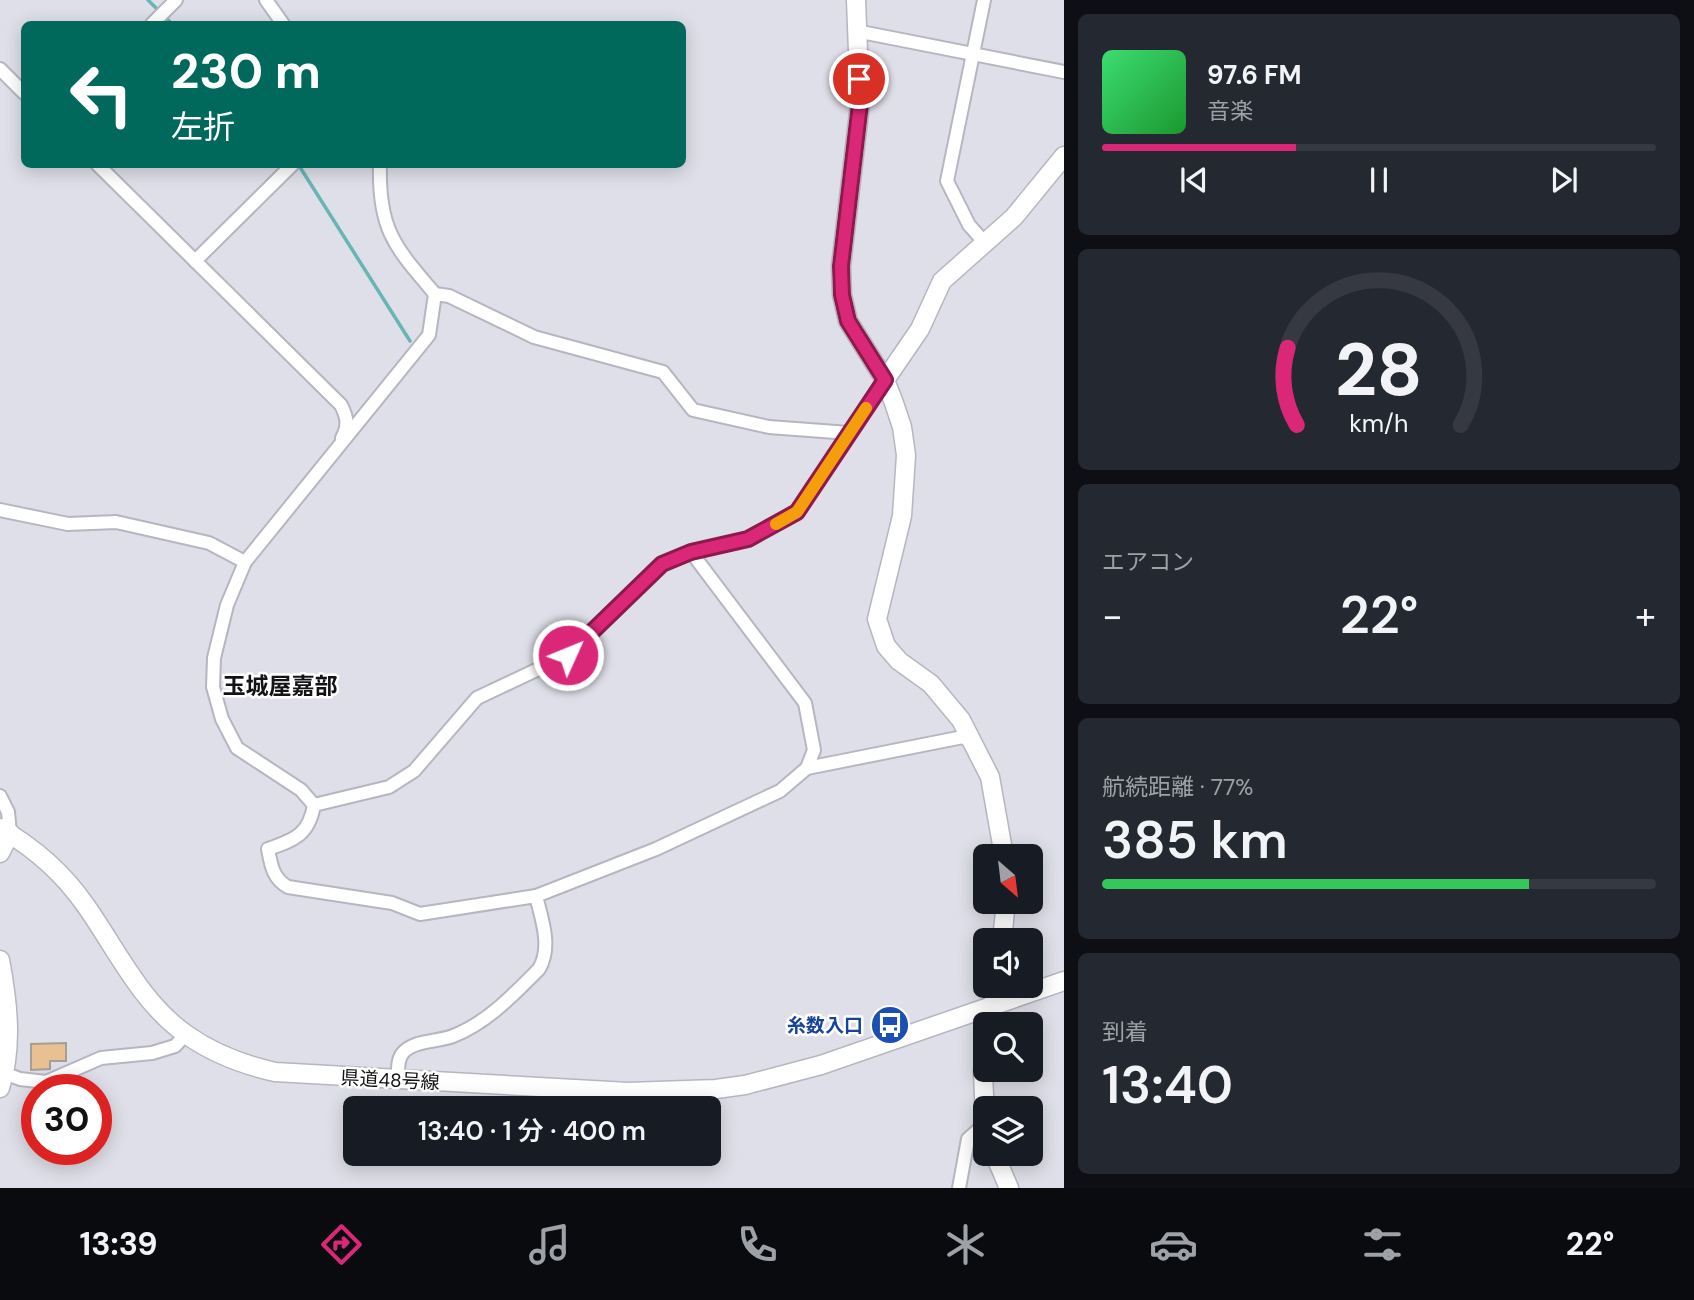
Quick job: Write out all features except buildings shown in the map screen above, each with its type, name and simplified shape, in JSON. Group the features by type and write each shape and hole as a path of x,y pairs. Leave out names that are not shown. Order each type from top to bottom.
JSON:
{"street":[{"path":"266,0 281,21"},
{"path":"856,0 860,104 841,266 842,295 848,321 885,380 902,427 905,467 902,516 877,619 886,646 899,661 930,684 961,720 990,777 1002,844"},
{"path":"984,0 947,181 969,225 986,244"},
{"path":"155,21 172,4"},
{"path":"856,31 1064,72"},
{"path":"0,69 21,90"},
{"path":"314,805 388,787 414,771 477,698 568,655 662,564 691,552 748,539 797,512 920,329 942,281 1014,217 1064,156"},
{"path":"101,168 341,405 346,416 346,429 336,449"},
{"path":"195,261 289,168"},
{"path":"380,168 379,195 384,221 402,255 435,295 449,296 534,337 663,372 693,410 769,427 849,433"},
{"path":"314,805 301,790 237,748 222,719 216,698 212,674 214,658 227,606 244,562 429,335 435,295"},
{"path":"0,510 68,524 116,522 141,527 209,543 244,562"},
{"path":"314,805 312,816 303,833 294,840 268,849 274,874 281,883 288,887 392,903 420,914 536,897 656,849 780,792 807,768 814,750 805,703 691,552"},
{"path":"807,768 964,737 974,744"},
{"path":"0,796 8,812 0,853"},
{"name":"県道48号線","path":"5,830 41,857 69,883 148,997 186,1034 217,1053 260,1069 292,1074 628,1092 716,1089 782,1077 1064,981"},
{"path":"398,1080 398,1066 402,1054 412,1046 454,1036 488,1016 539,970 546,947 536,897"},
{"path":"0,960 8,1017 2,1081 20,1079 46,1082 101,1058 152,1053 175,1046 186,1034"},
{"path":"993,1012 995,998"},
{"path":"959,1188 968,1139 973,1134"},
{"path":"1000,1166 1009,1188"}],"waterway":[{"path":"148,0 169,21"},
{"path":"301,168 410,341"}],"slow traffic":[{"path":"776,524 797,512 866,408"}],"place":[{"name":"糸数入口","path":"890,1025"}],"district":[{"name":"玉城屋嘉部","path":"280,686"}],"route":[{"path":"568,655 662,564 691,552 748,539 797,512 885,380 848,321 842,295 841,266 860,104 859,79"}]}
